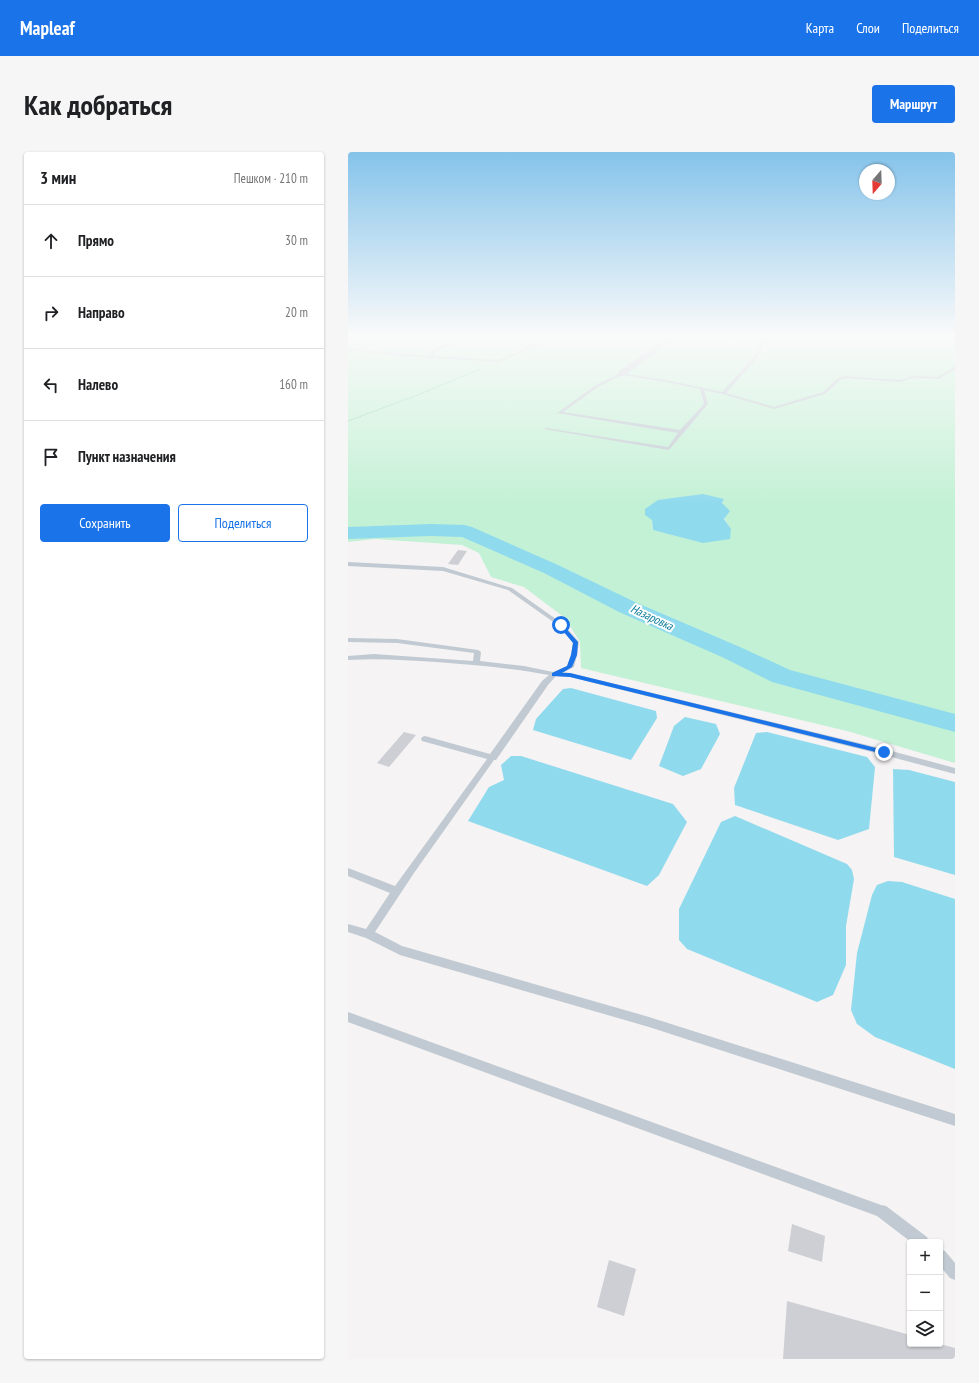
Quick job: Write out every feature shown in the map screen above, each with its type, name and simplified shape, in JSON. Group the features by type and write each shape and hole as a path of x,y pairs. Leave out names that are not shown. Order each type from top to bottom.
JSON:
{"lane":[{"path":"590,391 559,413 681,432"},
{"path":"546,429 669,449 681,432 706,404 702,391"},
{"path":"711,391 723,393 774,408 826,391"},
{"path":"348,564 443,569 510,589 561,625 576,642 570,667 554,674 545,683 493,758 396,890 368,934"},
{"path":"348,640 366,639 432,644 478,652 476,663"},
{"path":"348,658 374,656 476,663 570,675 884,752 955,771"},
{"path":"425,739 493,758"},
{"path":"348,872 396,890"},
{"path":"348,928 368,934 400,950 649,1022 955,1120"},
{"path":"348,1017 881,1211 918,1239"},
{"path":"943,1259 955,1273"}],"path":[{"path":"348,421 427,391"}],"green space":[{"path":"348,391 955,391 955,763 847,731 581,668 580,642 565,618 524,587 491,577 479,553 462,545 375,539 348,542","holes":["724,499 722,507 723,515 731,529 673,534 653,530 652,520"]}],"water":[{"path":"703,494 724,499 722,503 730,511 724,519 731,529 730,539 703,543 653,530 652,520 645,515 645,509 658,500"},
{"path":"571,688 656,711 657,718 631,760 533,730 536,719 563,689"},
{"path":"685,717 716,724 720,734 701,769 683,776 659,766 674,726"},
{"path":"767,732 867,757 875,767 869,829 838,840 735,805 734,788 756,733"},
{"path":"511,756 521,756 673,804 687,822 659,875 647,886 468,821 489,787 504,780 501,765"},
{"path":"893,769 909,770 955,782 955,875 894,857"},
{"path":"735,816 847,864 852,870 854,879 846,926 846,965 833,995 817,1002 687,949 679,940 679,909 721,822"},
{"path":"888,881 902,882 955,899 955,1069 875,1037 857,1024 851,1010 857,953 872,895 877,885"}],"building":[{"path":"458,550 467,551 458,565 448,564"},
{"path":"404,732 416,735 389,767 377,763"},
{"path":"792,1224 825,1236 822,1262 788,1251"},
{"path":"609,1260 636,1269 624,1316 597,1307"},
{"path":"787,1301 907,1334 907,1347 943,1347 943,1345 955,1348 955,1359 783,1359"}],"waterway":[{"name":"Назаровка","path":"348,533 431,530 465,531 551,569 627,607 731,652 781,676 955,723"}],"route":[{"path":"561,625 576,642 570,667 554,674 570,675 884,752"}]}
